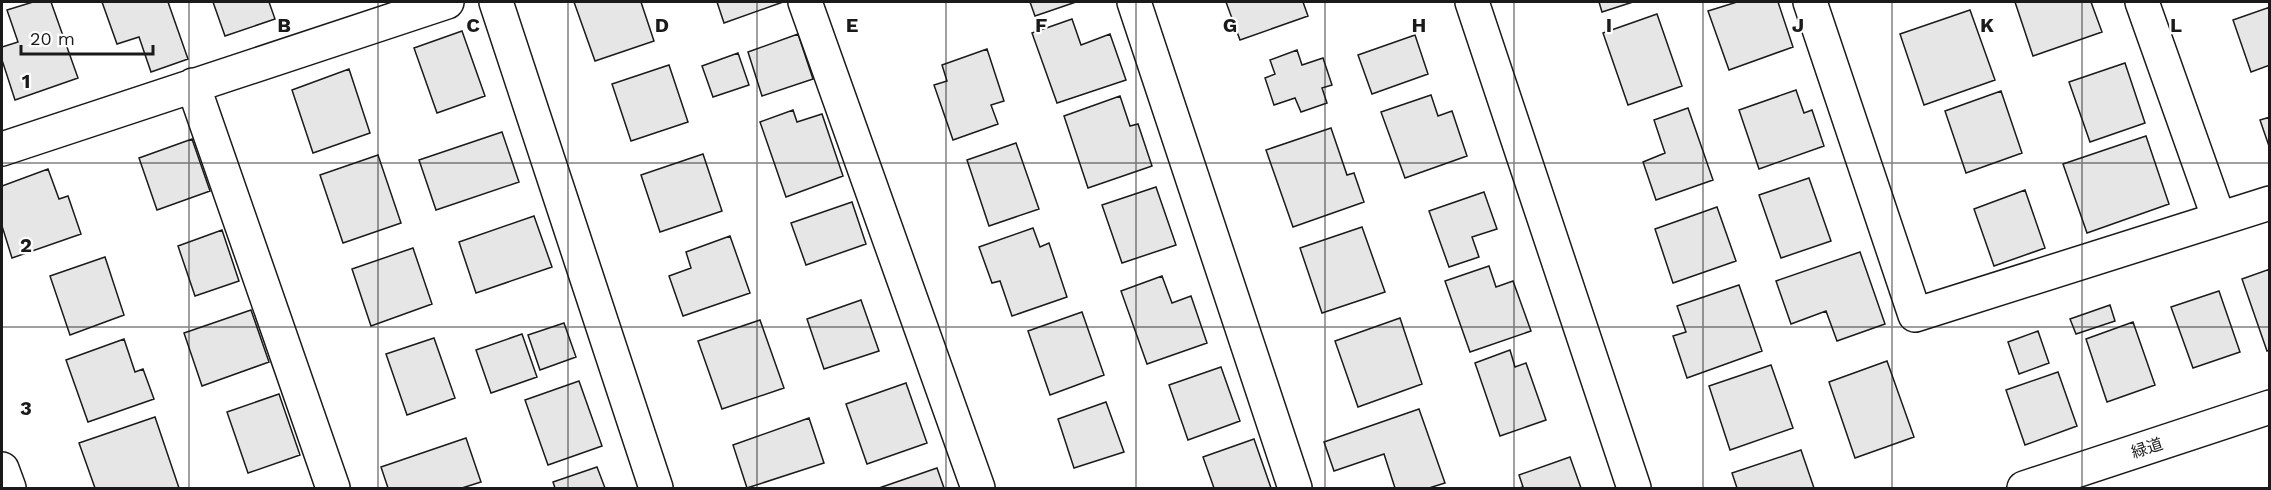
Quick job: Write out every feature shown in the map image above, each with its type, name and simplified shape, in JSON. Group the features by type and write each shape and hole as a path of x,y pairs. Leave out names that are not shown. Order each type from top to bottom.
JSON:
{"street":[{"path":"2,149 447,2"},
{"path":"496,2 656,489"},
{"path":"805,2 978,489"},
{"path":"1134,2 1295,489"},
{"path":"1472,2 1634,489"},
{"path":"1810,2 1915,315 2270,203"},
{"path":"2142,2 2218,219"},
{"path":"194,85 333,489"},
{"name":"緑道","path":"2024,489 2270,407"},
{"path":"2,469 9,489"}],"building":[{"path":"33,2 51,2 78,78 15,100 2,60 2,47 18,42 7,10"},
{"path":"102,2 168,2 188,59 151,72 139,37 117,44"},
{"path":"213,2 269,2 275,19 225,36"},
{"path":"574,2 641,2 654,41 595,61"},
{"path":"717,2 783,2 724,23"},
{"path":"1030,2 1076,2 1035,16"},
{"path":"1226,2 1303,2 1308,16 1240,40"},
{"path":"1599,2 1633,2 1602,12"},
{"path":"1737,2 1778,2 1793,47 1729,70 1708,11"},
{"path":"2015,2 2091,2 2102,32 2033,56"},
{"path":"2270,7 2270,65 2251,72 2233,20"},
{"path":"1970,10 1995,80 1924,105 1900,34"},
{"path":"1657,14 1682,86 1628,105 1603,33"},
{"path":"1072,19 1081,45 1110,34 1126,80 1057,103 1032,33"},
{"path":"462,31 485,96 437,113 414,48"},
{"path":"798,34 813,79 762,96 748,52"},
{"path":"1415,35 1428,74 1372,94 1358,55"},
{"path":"987,49 1004,101 991,105 998,124 953,140 934,85 947,81 942,65"},
{"path":"1297,50 1302,65 1323,58 1332,85 1322,88 1327,103 1301,112 1295,98 1274,105 1265,78 1275,74 1270,60"},
{"path":"738,53 749,85 713,97 702,66"},
{"path":"2125,63 2145,123 2090,142 2069,82"},
{"path":"669,65 688,122 631,141 612,84"},
{"path":"349,69 370,133 313,153 292,90"},
{"path":"1796,90 1804,113 1812,110 1824,146 1759,169 1739,110"},
{"path":"2001,91 2022,153 1966,173 1945,111"},
{"path":"1431,95 1438,116 1452,111 1467,156 1405,178 1381,112"},
{"path":"1120,96 1130,126 1138,124 1152,166 1088,188 1064,116"},
{"path":"1688,108 1713,180 1656,200 1643,162 1665,153 1654,120"},
{"path":"793,110 797,122 822,114 843,176 786,197 760,122"},
{"path":"2270,117 2270,149 2260,120"},
{"path":"1331,128 1347,175 1354,173 1364,202 1293,227 1266,150"},
{"path":"502,132 519,182 436,210 419,160"},
{"path":"2146,136 2169,204 2087,233 2063,164"},
{"path":"192,139 210,191 157,210 139,158"},
{"path":"1016,143 1039,209 989,226 967,160"},
{"path":"703,154 722,211 660,232 641,175"},
{"path":"378,155 401,223 343,243 320,175"},
{"path":"48,169 59,199 68,196 81,234 12,258 2,226 2,186"},
{"path":"1809,178 1831,241 1781,258 1759,195"},
{"path":"1156,187 1176,245 1122,263 1102,205"},
{"path":"2025,190 2045,248 1994,266 1974,209"},
{"path":"1484,192 1497,229 1472,237 1479,257 1449,267 1429,211"},
{"path":"852,202 866,244 806,265 791,223"},
{"path":"1717,207 1736,261 1673,283 1655,229"},
{"path":"534,216 552,267 476,293 459,242"},
{"path":"1362,227 1385,292 1322,313 1300,248"},
{"path":"1033,228 1040,247 1049,243 1067,297 1012,316 1000,281 992,283 979,247"},
{"path":"222,230 239,281 195,296 178,246"},
{"path":"730,236 750,293 683,316 669,276 691,268 686,252"},
{"path":"413,248 432,304 371,326 352,269"},
{"path":"1860,252 1885,324 1837,341 1826,311 1791,324 1776,281"},
{"path":"105,257 124,315 70,335 50,276"},
{"path":"1489,266 1496,287 1513,281 1531,331 1470,352 1445,281"},
{"path":"2270,269 2270,350 2267,351 2242,279"},
{"path":"1162,276 1172,303 1191,296 1207,343 1147,364 1121,291"},
{"path":"1739,285 1762,351 1687,378 1673,336 1686,332 1677,306"},
{"path":"2219,291 2240,352 2193,368 2171,307"},
{"path":"861,300 879,351 824,369 807,319"},
{"path":"2110,305 2115,321 2076,334 2070,319"},
{"path":"251,310 269,362 202,386 184,333"},
{"path":"1082,312 1104,375 1050,395 1028,331"},
{"path":"1400,318 1422,384 1358,407 1335,341"},
{"path":"760,320 784,388 722,409 698,341"},
{"path":"2133,322 2155,385 2107,402 2086,339"},
{"path":"564,323 576,357 540,370 528,335"},
{"path":"2038,331 2049,363 2019,374 2008,342"},
{"path":"522,334 537,377 491,393 476,350"},
{"path":"434,338 455,398 407,415 386,354"},
{"path":"124,339 135,372 143,369 154,399 88,422 66,360"},
{"path":"1510,350 1515,367 1526,363 1546,420 1500,436 1475,363"},
{"path":"1887,361 1914,437 1855,458 1829,382"},
{"path":"1771,365 1793,428 1730,450 1709,386"},
{"path":"1221,367 1240,421 1188,440 1169,385"},
{"path":"2058,372 2077,426 2025,445 2006,390"},
{"path":"579,381 602,446 548,465 525,400"},
{"path":"906,383 927,443 867,464 846,404"},
{"path":"279,394 300,455 248,473 227,412"},
{"path":"1106,402 1124,452 1074,468 1058,419"},
{"path":"1419,409 1445,483 1429,488 1395,488 1384,454 1334,471 1324,442"},
{"path":"155,417 179,488 95,488 79,443"},
{"path":"809,418 824,463 747,488 733,445"},
{"path":"466,438 481,482 462,488 388,488 381,467"},
{"path":"1254,439 1271,488 1214,488 1203,457"},
{"path":"1801,450 1814,488 1737,488 1732,473"},
{"path":"1570,457 1581,488 1519,488 1523,487 1519,475"},
{"path":"597,467 605,488 555,488 553,482"},
{"path":"937,468 944,488 879,488"}]}
